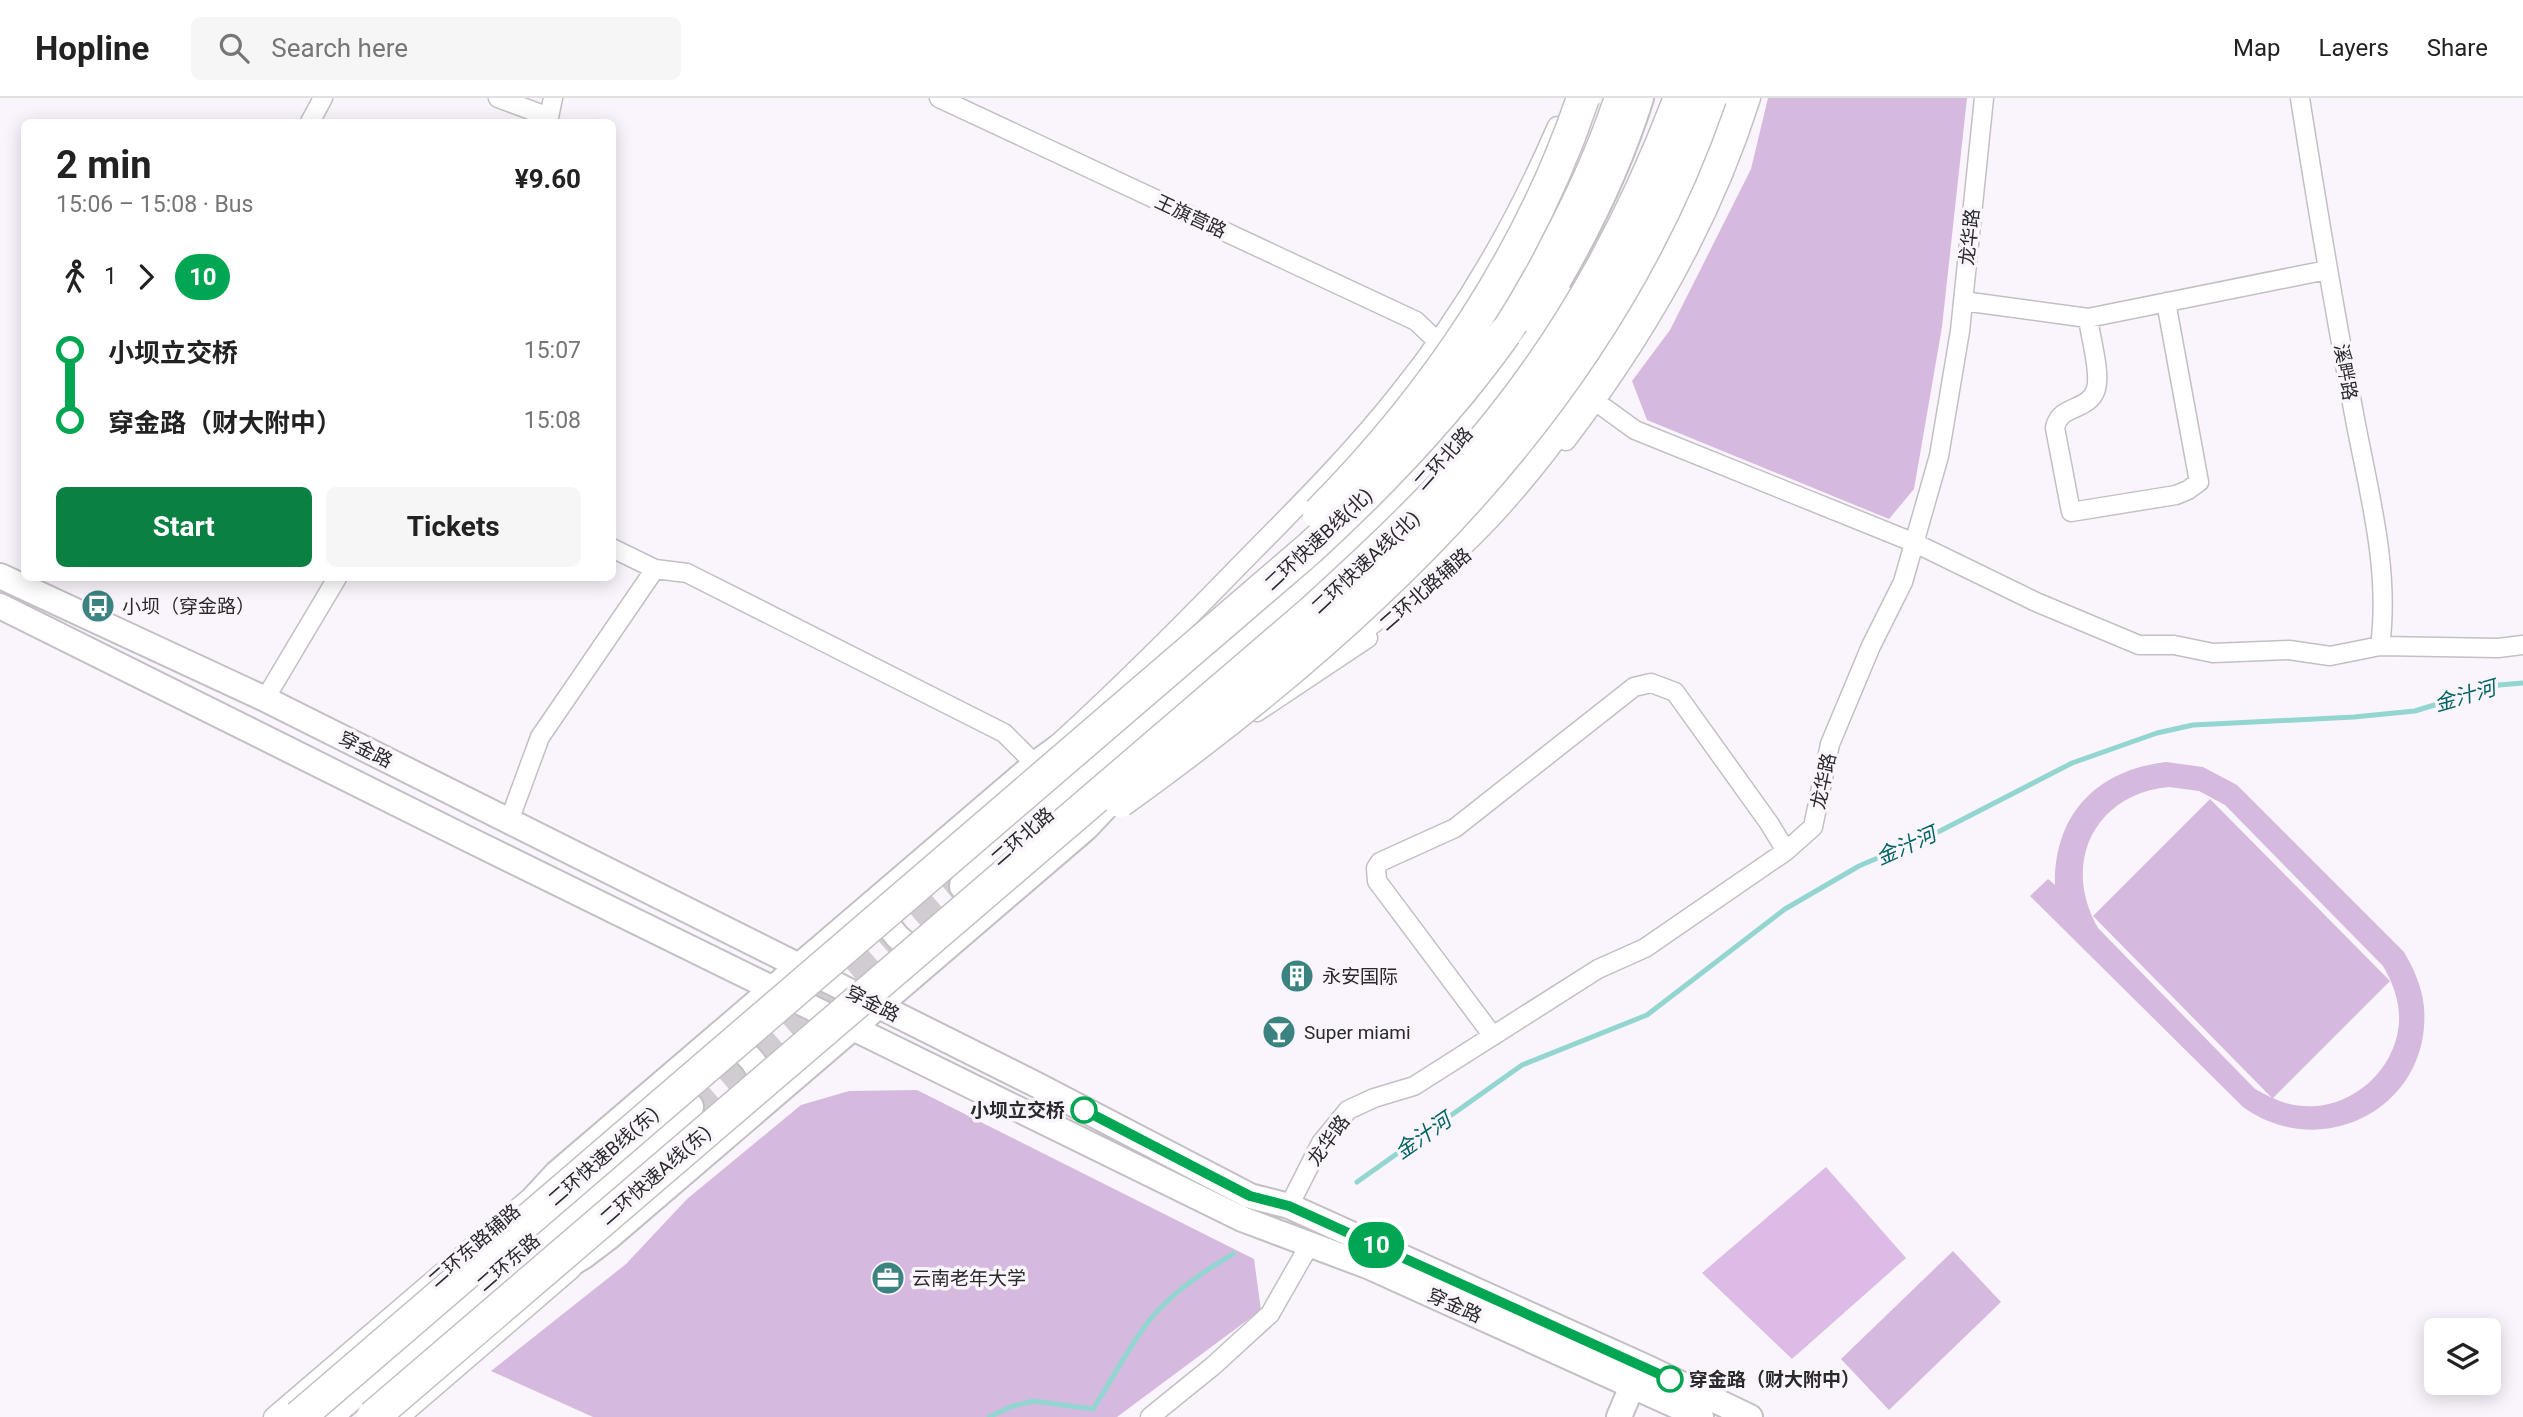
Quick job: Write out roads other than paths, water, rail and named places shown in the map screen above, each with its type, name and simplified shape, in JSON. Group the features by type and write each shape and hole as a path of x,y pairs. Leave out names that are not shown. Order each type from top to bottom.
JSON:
{"highway":[{"path":"1044,766 1323,509 1378,450 1419,400 1475,320 1520,244 1556,169 1583,98"},
{"name":"二环快速B线(北)","path":"902,888 1044,766 1320,540 1439,418 1505,333 1541,275 1590,179 1621,98"},
{"name":"二环快速A线(北)","path":"943,939 1322,603 1399,531 1451,477 1521,394 1582,304 1636,202 1681,98"},
{"path":"1231,718 1330,633 1419,551 1497,468 1543,411 1586,350 1637,262 1678,178 1710,98"},
{"path":"943,939 1231,718 1354,630 1419,579 1470,530 1529,463 1602,361 1648,283 1695,186 1730,98"},
{"name":"二环快速B线(东)","path":"299,1417 902,888"},
{"name":"二环快速A线(东)","path":"373,1417 943,939"}],"main road":[{"name":"二环北路","path":"1188,686 1379,509 1429,457 1475,403 1518,342 1573,252 1598,202 1639,98"},
{"name":"二环北路","path":"960,881 1368,536 1422,483 1477,420 1535,346 1594,261 1636,190 1681,98"},
{"name":"穿金路","path":"0,576 265,699 879,1006 1250,1196 1289,1206 1750,1417"},
{"name":"穿金路","path":"0,606 1230,1213 1370,1267 1701,1417"},
{"path":"1044,766 1080,733 1188,686"},
{"path":"1086,828 1126,785 1188,686"},
{"name":"二环北路辅路","path":"943,939 1086,828"},
{"path":"902,888 891,889 884,904 886,919 894,933 906,944 920,951 936,952 943,939"},
{"name":"二环东路辅路","path":"557,1173 799,966 902,888"},
{"path":"460,1311 561,1270 609,1237 879,1006 943,939"},
{"path":"697,1053 713,1045 729,1045 744,1052 755,1063 761,1078 762,1094 750,1116"},
{"name":"二环东路","path":"327,1417 460,1311 693,1111"},
{"path":"460,1311 520,1213 557,1173"},
{"name":"二环东路","path":"346,1417 460,1311"},
{"path":"1619,1417 1633,1384"}],"street":[{"path":"312,119 323,98"},
{"path":"498,98 547,119"},
{"path":"549,119 553,98"},
{"name":"王旗营路","path":"939,98 1416,321 1437,341"},
{"path":"616,550 655,569 687,573 1004,733 1044,766 1291,512 1385,410 1437,341 1484,268 1516,212 1568,98"},
{"name":"二环北路辅路","path":"1086,828 1143,784 1335,662 1441,579 1513,506 1595,401 1648,320 1696,233 1725,169 1751,98"},
{"name":"龙华路","path":"1289,1206 1321,1143 1348,1110 1374,1098 1414,1086 1598,969 1645,948 1786,851 1813,827 1830,744 1871,646 1903,582 1939,456 1963,300 1984,98"},
{"name":"溪畔路","path":"2300,98 2327,270 2381,564 2384,617 2380,646"},
{"path":"1963,300 2088,317 2327,270"},
{"path":"2088,317 2097,376 2095,392 2084,405 2064,411 2055,428 2071,512 2176,495 2199,482 2166,302"},
{"path":"1595,401 1635,430 1915,542 2036,602 2139,645 2174,645 2213,653 2289,650 2330,656 2380,646 2498,648 2523,645"},
{"path":"509,821 540,737 655,569"},
{"path":"265,699 335,581"},
{"path":"1493,1036 1377,881 1376,868 1380,862 1455,828 1634,687 1651,683 1675,691 1786,851"},
{"name":"二环东路辅路","path":"273,1417 557,1173"},
{"path":"400,1417 609,1237"},
{"path":"1150,1417 1213,1366 1270,1314 1310,1244"}],"waterway":[{"name":"金汁河","path":"1357,1182 1522,1065 1647,1015 1785,909 1859,866 1940,831 2072,763 2157,733 2193,725 2354,717 2415,711 2499,685 2523,683"},
{"name":"金汁河","path":"989,1417 1010,1407 1033,1401 1093,1409 1131,1346 1163,1305 1185,1286 1233,1254"}],"tunnel":[{"path":"689,1107 957,877"}],"place":[{"name":"小坝（穿金路）","path":"98,606"},
{"name":"永安国际","path":"1297,976"},
{"name":"Super miami","path":"1279,1032"},
{"name":"小坝立交桥","path":"1084,1110"},
{"name":"云南老年大学","path":"888,1278"},
{"name":"穿金路（财大附中）","path":"1670,1379"}]}
